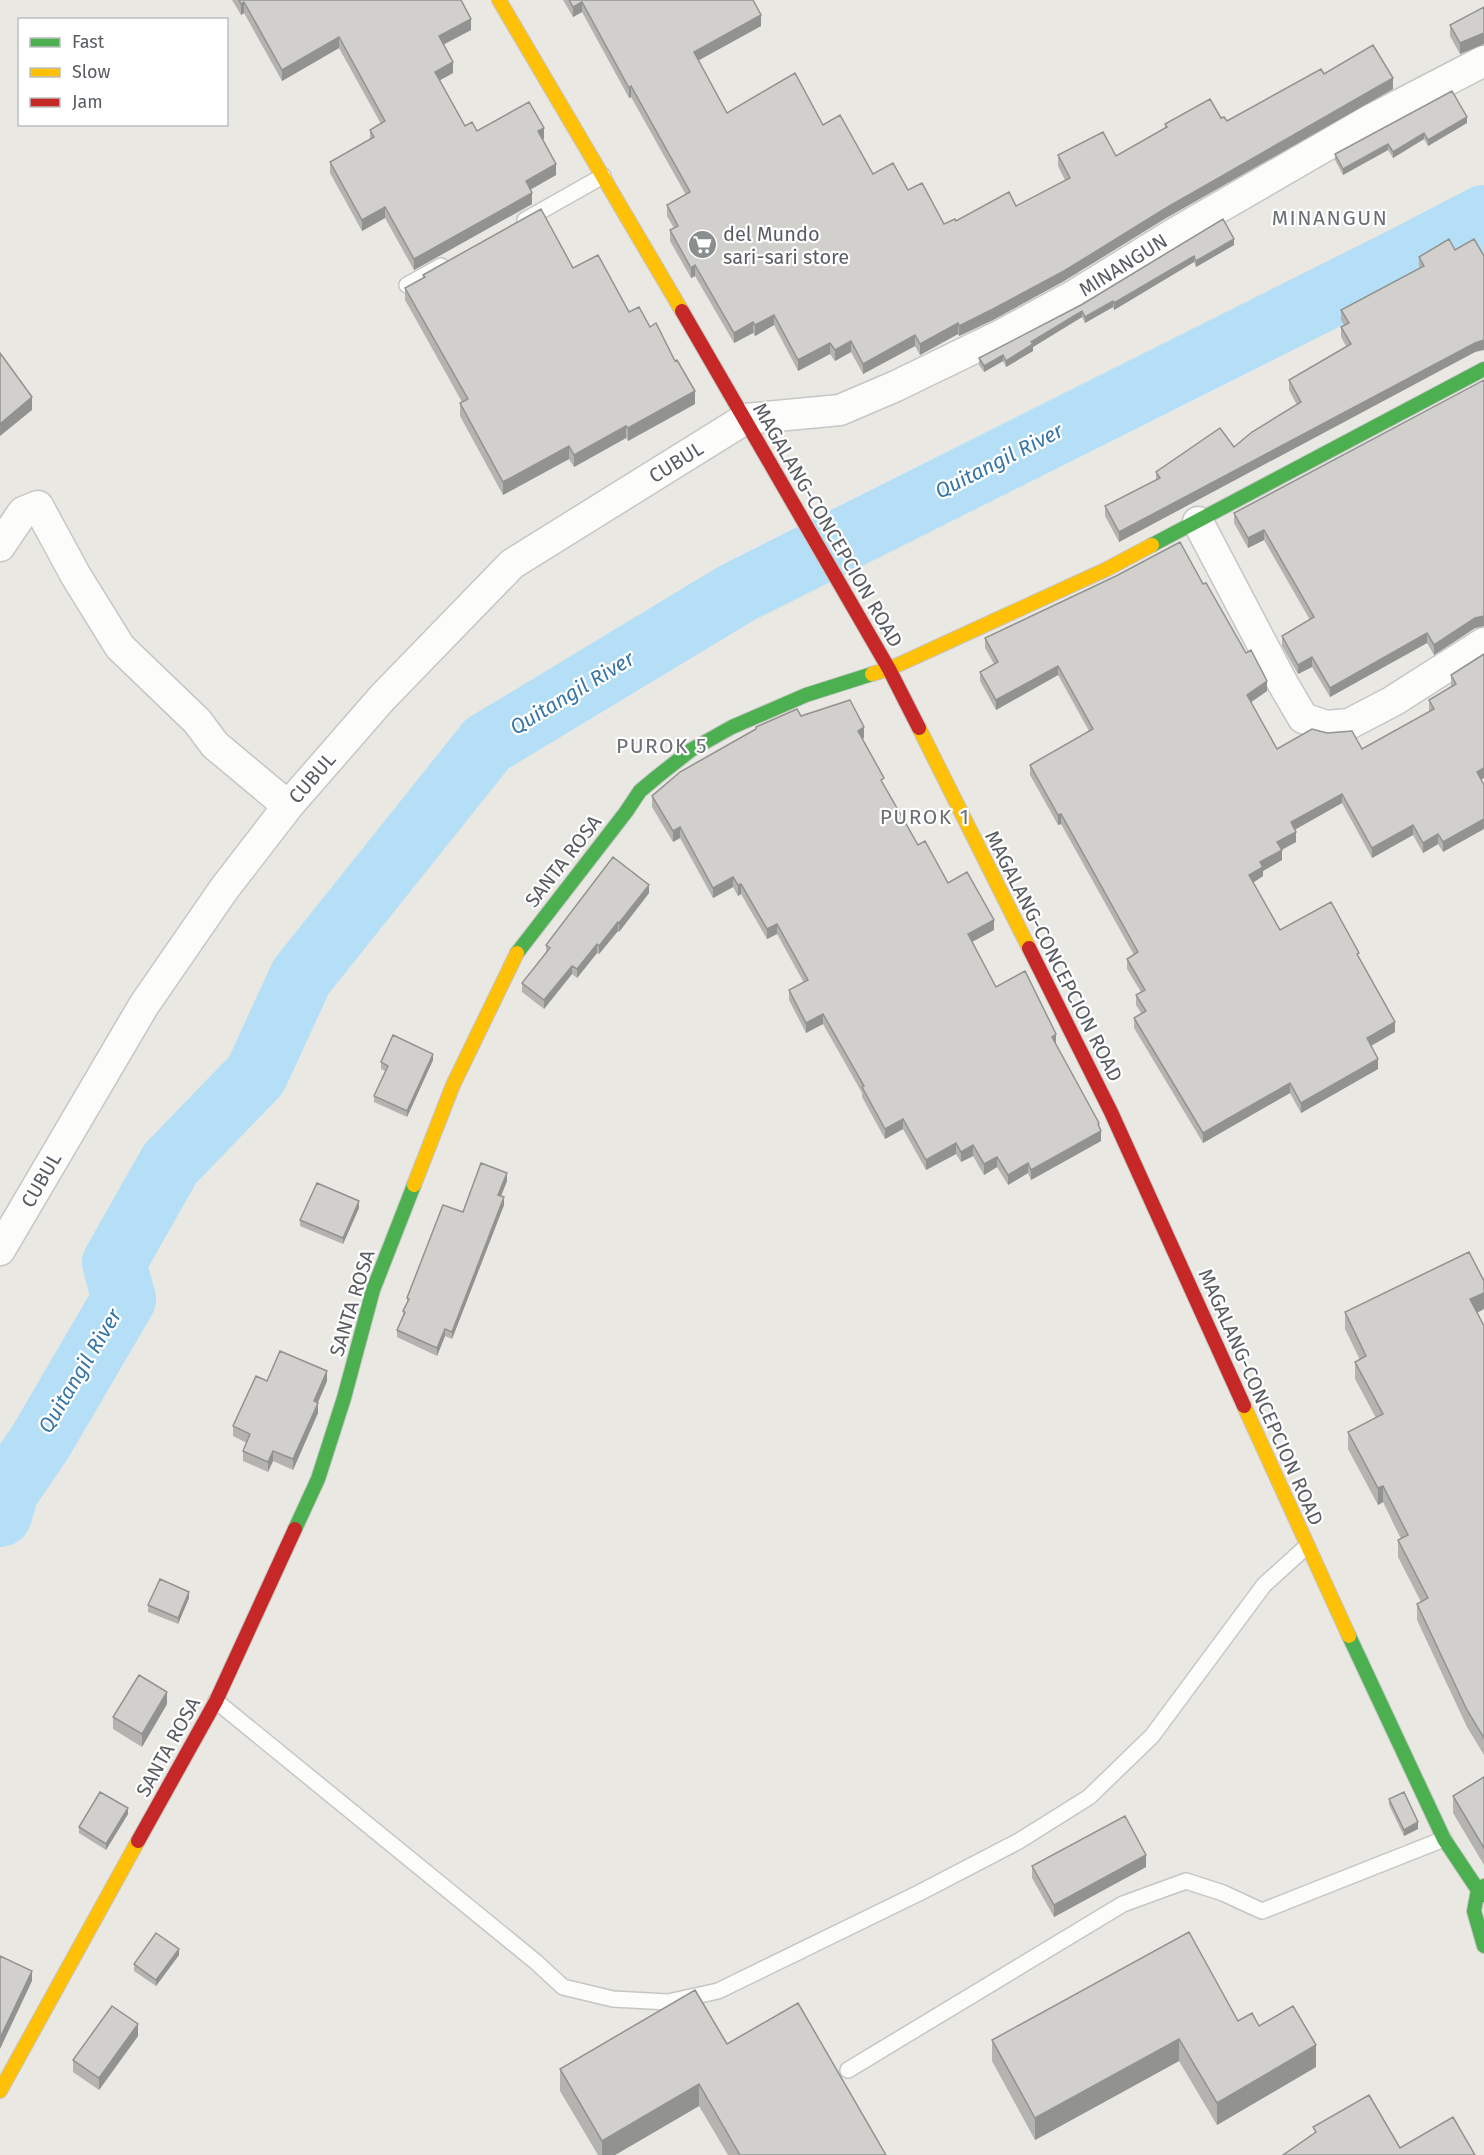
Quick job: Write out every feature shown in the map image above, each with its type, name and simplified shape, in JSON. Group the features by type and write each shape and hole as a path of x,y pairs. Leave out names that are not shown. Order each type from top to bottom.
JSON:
{"street":[{"name":"MAGALANG-CONCEPCION ROAD","path":"499,0 765,452 889,669 1111,1112 1307,1546 1444,1839 1482,1890"},
{"name":"MINANGUN","path":"745,419 840,410 896,387 1073,296 1175,233 1372,119 1484,61"},
{"name":"SANTA ROSA","path":"0,2091 216,1701 318,1479 344,1398 373,1290 453,1085 516,954 626,812 639,791 690,750 732,727 806,695 889,669 1107,569 1484,369"},
{"name":"CUBUL","path":"0,1250 144,1005 224,889 288,806 382,698 512,564 745,419"},
{"path":"0,546 23,512 38,506 76,576 120,647 197,721 215,745 288,806"},
{"path":"1198,522 1303,718 1326,726 1349,724 1393,701 1484,643"},
{"path":"1482,1890 1473,1911 1484,1946"}],"lane":[{"path":"507,230 603,176"},
{"path":"407,285 457,257"},
{"path":"216,1701 536,1962 563,1987 613,1999 668,2002 718,1991 979,1862 1019,1841 1089,1797 1152,1736 1264,1585 1307,1546"},
{"path":"848,2070 1123,1904 1186,1881 1223,1893 1262,1911 1444,1839"}],"building":[{"path":"239,0 461,0 471,19 439,36 453,62 435,72 465,126 472,122 477,131 529,102 544,128 538,131 556,164 526,181 532,193 414,259 385,207 362,220 330,162 374,137 370,130 385,121 339,37 282,70 244,2 241,4"},
{"path":"569,0 753,0 761,15 694,52 727,113 795,73 823,125 840,115 873,174 893,163 908,190 922,183 944,224 955,219 956,221 1009,192 1016,206 1070,178 1058,155 1103,132 1116,156 1167,127 1165,124 1210,99 1221,118 1224,117 1227,121 1321,69 1324,74 1373,45 1393,78 1166,208 1064,271 959,326 958,323 920,344 915,335 863,364 851,341 835,350 830,343 798,360 774,315 755,325 753,322 734,333 695,265 691,268 670,230 678,226 667,205 690,192 582,2 573,7"},
{"path":"1484,7 1484,33 1460,43 1450,25"},
{"path":"1452,91 1467,117 1428,140 1424,133 1393,152 1388,144 1343,169 1335,154"},
{"path":"541,209 573,268 598,255 629,312 639,307 650,327 656,323 675,361 677,360 695,391 574,455 569,446 503,482 460,403 468,399 405,288 425,277 423,275"},
{"path":"1223,219 1234,239 1196,261 1194,256 1114,303 1113,301 1085,317 1082,311 1031,342 1033,344 1006,361 1003,355 984,366 979,358 1081,305"},
{"path":"1449,239 1455,250 1474,239 1484,256 1484,340 1119,532 1105,506 1160,478 1156,472 1220,428 1234,447 1252,432 1301,402 1289,380 1351,344 1341,327 1349,323 1341,310 1424,266 1419,257"},
{"path":"0,353 32,397 0,424"},
{"path":"1484,380 1484,616 1475,618 1434,645 1427,633 1330,688 1312,657 1298,665 1282,636 1314,617 1264,530 1248,538 1234,513"},
{"path":"1180,542 1246,653 1251,650 1267,681 1247,695 1277,749 1312,729 1327,733 1352,731 1362,749 1434,709 1429,700 1456,684 1451,675 1484,654 1484,768 1477,772 1484,785 1484,819 1443,842 1438,834 1423,843 1413,825 1372,848 1342,794 1291,822 1296,832 1277,842 1282,850 1260,862 1263,867 1249,875 1280,930 1331,902 1395,1022 1367,1038 1378,1059 1301,1103 1290,1083 1203,1133 1134,1018 1146,1011 1136,995 1145,990 1127,959 1138,952 1061,814 1058,815 1030,765 1093,729 1058,666 996,700 980,672 998,662 985,638 1116,576"},
{"path":"850,700 864,727 858,731 884,778 881,780 918,845 925,841 948,883 967,872 994,920 968,934 996,987 1025,971 1056,1034 1052,1037 1099,1123 1101,1131 1031,1170 1028,1163 1008,1175 997,1157 984,1164 973,1145 961,1152 956,1143 926,1160 903,1119 885,1129 862,1087 864,1086 823,1014 806,1023 789,990 808,980 777,924 767,929 741,884 738,885 733,877 713,888 680,827 673,831 652,796 680,772 756,727 797,709 801,716"},
{"path":"613,857 649,885 599,946 597,944 577,969 572,966 544,1000 522,983 550,948 546,945"},
{"path":"393,1035 433,1054 407,1111 374,1096 388,1066 381,1062"},
{"path":"481,1163 507,1173 498,1195 504,1197 452,1332 445,1329 437,1348 397,1330 443,1205 463,1212"},
{"path":"317,1183 359,1201 343,1238 300,1220"},
{"path":"1469,1252 1484,1281 1484,1293 1470,1299 1484,1326 1484,1738 1467,1710 1417,1604 1428,1598 1398,1540 1408,1535 1383,1486 1378,1488 1348,1432 1383,1414 1355,1362 1366,1356 1345,1312"},
{"path":"280,1351 327,1371 314,1401 318,1403 293,1459 273,1451 268,1462 243,1451 250,1434 233,1426 256,1376 267,1381"},
{"path":"160,1579 189,1592 178,1618 148,1605"},
{"path":"139,1675 167,1692 142,1734 113,1717"},
{"path":"1484,1777 1484,1848 1453,1796"},
{"path":"100,1792 128,1808 106,1844 79,1827"},
{"path":"1404,1792 1418,1822 1404,1830 1389,1799"},
{"path":"1125,1816 1146,1855 1054,1905 1032,1866"},
{"path":"1189,1932 1238,2021 1252,2013 1259,2026 1293,2006 1316,2045 1217,2103 1179,2039 1035,2118 992,2040"},
{"path":"156,1933 179,1949 156,1980 134,1964"},
{"path":"0,1956 32,1971 0,2038"},
{"path":"695,1990 727,2044 798,2003 886,2155 740,2155 699,2084 602,2141 560,2069"},
{"path":"112,2006 138,2024 99,2078 73,2060"},
{"path":"1369,2095 1400,2148 1453,2117 1475,2155 1283,2155 1316,2132 1313,2127"}],"waterway":[{"name":"Quitangil River","path":"0,1515 7,1491 41,1441 124,1299 114,1263 170,1164 256,1075 301,977 487,744 737,593 1484,217"}],"traffic: fast":[{"path":"1152,545 1484,369"},
{"path":"517,953 640,791 691,750 732,727 806,695 872,674"},
{"path":"295,1529 318,1479 344,1398 373,1290 414,1185"},
{"path":"1349,1636 1444,1839 1478,1890 1484,1895"},
{"path":"1484,1886 1478,1890 1474,1911 1484,1946"}],"traffic: slow":[{"path":"499,0 682,311"},
{"path":"872,674 889,669 1107,569 1152,545"},
{"path":"919,728 1029,948"},
{"path":"414,1185 453,1085 517,953"},
{"path":"1244,1406 1349,1636"},
{"path":"0,2091 138,1841"}],"traffic: jam":[{"path":"682,311 889,669 919,728"},
{"path":"1029,948 1111,1112 1244,1406"},
{"path":"138,1841 216,1701 295,1529"}],"place":[{"name":"del Mundo sari-sari store","path":"702,245"}],"district":[{"name":"MINANGUN","path":"1330,218"},
{"name":"PUROK 5","path":"662,746"},
{"name":"PUROK 1","path":"925,817"}]}
